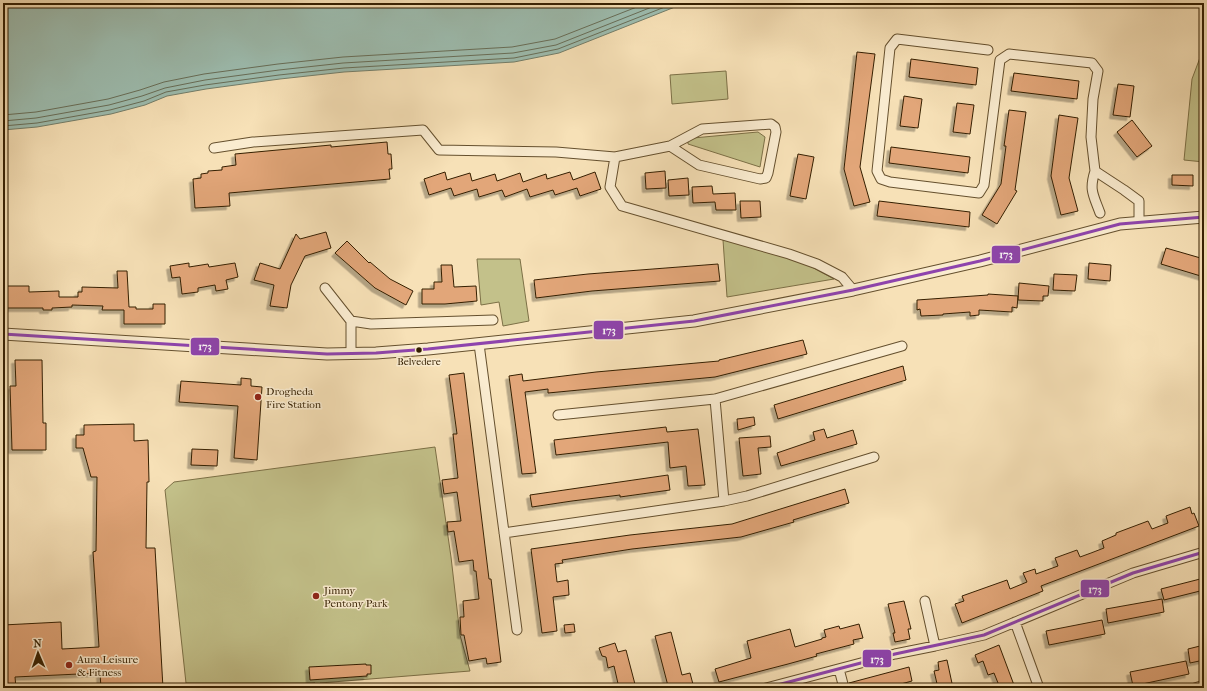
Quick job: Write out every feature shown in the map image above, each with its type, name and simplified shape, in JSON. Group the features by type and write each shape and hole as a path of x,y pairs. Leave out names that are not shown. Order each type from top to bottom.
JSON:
{"street":[{"path":"988,50 897,39 890,48 876,172 881,179 890,182 979,193 984,185 1000,60 1009,54 1092,63 1098,71 1093,98 1090,137 1095,171 1091,183 1100,213"},
{"path":"214,148 253,142 423,130 439,150 556,152 615,157 670,146 702,129 771,124 776,132 768,173 766,178 760,179 699,165 670,146"},
{"path":"615,157 610,187 622,206 789,254 817,264 842,278 853,290"},
{"path":"1095,171 1139,201 1139,221"},
{"path":"3,334 322,354 351,354 428,349 694,321 853,290 980,261 1120,224 1139,221 1204,217"},
{"path":"324,288 351,321 351,354"},
{"path":"351,321 371,324 493,320"},
{"path":"479,344 517,630"},
{"path":"558,415 715,399 902,346"},
{"path":"715,399 724,501"},
{"path":"504,533 724,501 747,496 874,457"},
{"path":"766,688 895,654 984,635 1134,573 1204,552"},
{"path":"925,601 935,646"},
{"path":"1015,622 1039,688"},
{"path":"839,669 844,688"},
{"path":"1196,688 1204,685"}],"shaded area":[{"path":"1204,47 1204,162 1184,160 1192,79"},
{"path":"726,71 728,99 672,104 670,75"},
{"path":"758,132 765,137 760,167 688,144 688,141 693,138"},
{"path":"723,240 770,252 806,264 834,279 727,297"},
{"path":"477,259 520,259 529,321 503,326 499,302 481,305"},
{"name":"Jimmy Pentony Park","path":"435,447 451,557 460,635 470,671 320,683 321,688 282,688 315,683 186,683 165,490 174,482"}],"water":[{"path":"3,3 685,3 559,53 514,62 344,72 280,79 167,96 145,105 111,114 37,127 3,130"}],"building":[{"path":"857,52 875,54 860,167 870,202 854,206 844,169"},
{"path":"911,59 978,68 976,85 909,77"},
{"path":"1014,73 1079,81 1077,99 1011,91"},
{"path":"1118,84 1134,86 1130,117 1113,115"},
{"path":"904,96 922,99 918,128 900,126"},
{"path":"957,103 974,105 970,134 953,132"},
{"path":"1009,110 1026,112 1015,190 1017,191 997,224 982,215 1001,184"},
{"path":"1059,115 1078,118 1069,178 1078,211 1061,215 1051,176"},
{"path":"1132,120 1152,146 1137,157 1117,132"},
{"path":"387,142 388,154 391,154 392,169 389,169 390,179 229,193 230,206 195,208 193,179 201,178 201,174 208,173 208,171 222,170 222,167 236,165 235,154 331,145 331,147"},
{"path":"891,147 970,157 968,173 889,163"},
{"path":"798,154 814,157 806,199 790,196"},
{"path":"665,171 666,188 646,189 645,173"},
{"path":"445,172 447,180 470,173 472,181 495,174 497,181 520,173 523,182 546,174 547,179 570,172 573,180 595,172 601,189 580,196 577,188 555,195 553,190 530,197 527,189 505,197 502,190 479,197 477,189 454,196 451,188 429,195 424,179"},
{"path":"1172,175 1193,175 1193,186 1172,185"},
{"path":"688,178 689,195 669,196 668,180"},
{"path":"712,186 713,194 735,193 736,210 716,210 715,202 693,203 692,187"},
{"path":"740,201 760,201 761,217 741,218"},
{"path":"879,201 970,212 969,227 877,216"},
{"path":"326,232 331,248 305,256 291,285 287,308 270,306 274,285 254,280 260,263 280,269 296,234 300,239"},
{"path":"347,241 369,263 370,262 390,279 413,291 406,305 375,288 335,253"},
{"path":"1166,248 1204,259 1204,277 1161,264"},
{"path":"189,263 189,267 208,264 209,267 235,263 238,277 226,280 228,289 216,291 215,285 198,288 198,292 182,294 180,277 172,278 170,266"},
{"path":"1089,263 1111,265 1110,281 1088,279"},
{"path":"718,264 720,281 592,291 536,298 534,280 588,274"},
{"path":"441,265 452,265 454,287 476,286 477,301 445,304 422,304 422,289 434,289 434,282 442,282"},
{"path":"117,271 127,271 129,307 136,307 136,309 153,309 153,304 165,304 165,324 124,324 124,310 102,310 103,306 72,305 72,307 52,308 52,310 43,310 43,308 3,308 3,286 29,286 29,292 59,291 59,297 78,297 78,292 82,292 82,287 118,288"},
{"path":"1054,274 1077,275 1075,291 1053,290"},
{"path":"1019,283 1049,286 1048,296 1043,296 1043,301 1018,300"},
{"path":"988,294 1018,296 1017,308 1012,307 1012,312 979,310 979,315 970,316 970,312 921,316 920,309 917,310 917,300"},
{"path":"803,340 807,354 715,377 548,393 548,389 525,392 536,473 522,474 509,376 522,374 523,381 596,372 719,361"},
{"path":"15,360 42,360 43,423 46,423 46,450 12,450 10,386 16,386"},
{"path":"903,366 906,380 778,419 774,405"},
{"path":"464,373 489,579 491,579 501,662 487,664 486,658 469,661 464,635 461,635 460,617 464,617 463,601 479,599 476,571 474,571 473,560 459,562 454,531 448,532 447,522 461,521 457,492 444,494 442,480 458,478 453,434 457,434 449,375"},
{"path":"241,378 251,379 251,386 262,387 257,460 234,458 238,406 179,402 181,381 241,385"},
{"path":"754,417 755,425 738,430 737,419"},
{"path":"134,424 134,441 148,440 149,482 147,482 146,548 155,548 163,688 101,688 100,673 15,677 16,688 3,688 3,625 61,622 62,649 99,647 93,552 96,551 97,477 91,477 83,448 76,448 76,435 84,435 84,425"},
{"path":"666,427 667,432 698,429 705,485 688,486 686,466 670,468 668,442 556,455 554,440"},
{"path":"824,429 827,438 853,430 857,444 781,466 777,453 815,440 813,432"},
{"path":"770,436 771,447 758,448 761,474 743,476 739,438"},
{"path":"192,449 218,450 217,466 191,465"},
{"path":"668,475 670,490 532,507 530,495"},
{"path":"845,489 849,503 793,520 794,522 741,537 632,549 562,560 563,563 555,564 557,582 568,580 569,595 553,597 557,631 542,633 531,549 630,535 732,524"},
{"path":"1190,507 1199,526 1041,586 1043,591 962,623 955,604 964,601 962,596 1007,580 1010,589 1027,582 1023,573 1035,569 1036,574 1058,566 1055,558 1077,550 1080,557 1091,553 1104,548 1102,541 1116,535 1116,533 1148,521 1152,529 1168,523 1166,516"},
{"path":"1204,578 1204,590 1164,600 1161,589"},
{"path":"1162,599 1164,612 1108,623 1106,609"},
{"path":"904,601 911,629 908,629 910,639 895,642 893,633 895,633 888,604"},
{"path":"1102,620 1105,634 1049,645 1046,631"},
{"path":"574,624 575,632 565,633 564,625"},
{"path":"859,624 863,638 853,640 854,644 816,654 817,656 719,682 715,669 751,658 747,641 790,629 795,647 826,637 824,630 839,626 840,629"},
{"path":"671,632 682,675 690,673 694,688 676,688 675,684 668,686 655,636"},
{"path":"615,643 618,652 626,650 636,688 619,688 614,666 608,668 606,657 602,656 599,648"},
{"path":"999,645 1014,685 1007,688 1000,688 994,673 988,675 983,661 978,663 975,655"},
{"path":"1204,645 1204,660 1190,663 1188,649"},
{"path":"947,660 953,688 938,688 934,671 939,670 938,662"},
{"path":"1186,661 1189,674 1133,686 1130,672"},
{"path":"371,665 371,674 367,674 367,676 310,680 309,667"},
{"path":"909,667 912,681 886,688 850,688 849,683"}],"transit line":[{"name":"173","path":"3,334 327,354 376,353 428,349 694,321 853,290 980,261 1120,224 1204,217"},
{"name":"173","path":"766,688 895,654 984,635 1133,573 1204,552"}],"place":[{"name":"Belvedere","path":"419,350"},
{"name":"Drogheda Fire Station","path":"258,397"},
{"name":"Jimmy Pentony Park","path":"316,596"},
{"name":"Aura Leisure & Fitness","path":"69,665"}]}
